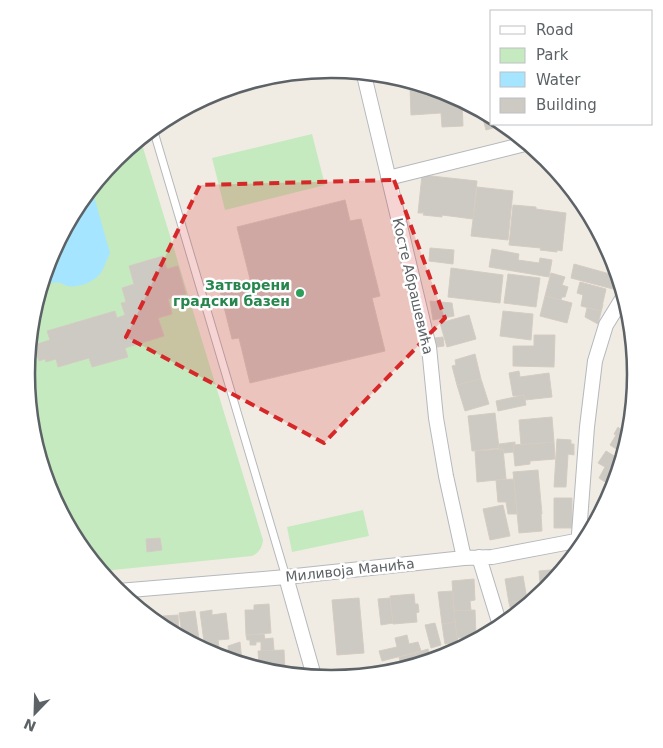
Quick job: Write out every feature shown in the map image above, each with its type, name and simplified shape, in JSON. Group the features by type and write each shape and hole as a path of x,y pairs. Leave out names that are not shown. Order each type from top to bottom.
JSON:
{"street":[{"name":"Косте Абрашевића","path":"365,79 429,347 436,418 446,476 464,558"},
{"path":"388,178 520,145"},
{"name":"Миливоја Манића","path":"579,537 587,427 596,361 606,325 619,303"},
{"name":"Миливоја Манића","path":"129,590 286,577 464,558 492,557 577,541"},
{"path":"479,557 498,619"},
{"path":"286,577 312,670"}],"lane":[{"path":"155,136 286,577"}],"highlighted area":[{"path":"394,180 445,318 324,443 126,337 200,185"}],"green space":[{"path":"312,134 325,185 225,210 212,158"},
{"path":"142,146 263,540 260,550 252,556 110,570 85,539 75,522 58,487 45,451 38,413 35,374 38,335 45,297 66,243 85,209 122,164"},
{"path":"363,510 369,536 292,552 287,527"}],"water":[{"path":"94,197 110,253 102,271 91,281 82,285 67,286 62,283 50,283 66,243"}],"building":[{"path":"410,89 427,93 462,108 463,126 442,127 441,113 411,115"},
{"path":"483,119 496,127 486,130"},
{"path":"422,175 477,181 473,219 418,213"},
{"path":"477,187 513,191 508,240 471,236"},
{"name":"Затворени градски базен","path":"345,200 350,221 361,219 380,296 372,298 385,351 250,383 239,338 232,339 220,291 251,283 237,227"},
{"path":"513,205 566,213 562,251 557,250 557,252 540,250 541,248 509,245"},
{"path":"430,248 454,250 453,264 429,261"},
{"path":"492,249 519,254 518,260 539,263 540,258 552,260 549,277 489,267"},
{"path":"163,256 167,269 178,266 186,294 168,299 172,314 158,318 164,336 125,348 128,357 92,367 89,358 58,367 56,359 46,362 45,359 39,361 36,352 37,344 50,340 47,331 115,311 117,318 125,315 121,303 126,302 122,288 134,284 129,266"},
{"path":"574,264 610,274 614,285 613,289 571,278"},
{"path":"451,268 503,275 500,303 448,297"},
{"path":"551,273 565,277 562,285 568,287 565,297 562,297 561,300 545,296"},
{"path":"508,274 540,278 536,307 504,303"},
{"path":"580,282 606,289 601,311 581,306 583,295 577,293"},
{"path":"545,296 572,303 567,323 540,316"},
{"path":"430,301 452,303 454,316 433,320"},
{"path":"603,304 598,324 585,317 587,308 601,311"},
{"path":"503,311 533,314 531,340 500,336"},
{"path":"469,315 476,339 447,347 440,323"},
{"path":"534,335 555,335 554,367 513,366 513,346 534,346"},
{"path":"443,337 444,346 437,347 435,338"},
{"path":"475,354 481,379 457,385 452,366 456,365 455,360"},
{"path":"519,371 520,377 549,373 552,397 525,400 524,395 513,396 509,373"},
{"path":"481,379 489,404 465,411 457,385"},
{"path":"524,395 526,405 498,411 496,401"},
{"path":"495,413 499,448 472,451 468,416"},
{"path":"552,417 554,442 521,445 519,420"},
{"path":"623,423 618,450 610,445 618,427 620,429"},
{"path":"557,439 571,440 571,444 574,444 574,455 568,454 566,487 554,487"},
{"path":"515,442 515,445 513,445 514,452 504,453 503,449 499,449 499,444"},
{"path":"554,442 555,459 530,461 530,464 515,466 513,445"},
{"path":"503,449 506,479 477,482 475,451"},
{"path":"606,451 616,457 607,483 599,478 605,467 598,463"},
{"path":"538,470 542,531 519,533 513,472"},
{"path":"514,479 517,514 508,514 506,502 498,502 496,480"},
{"path":"554,498 572,498 572,528 554,528"},
{"path":"503,505 510,536 490,540 483,509"},
{"path":"160,538 162,550 147,552 146,539"},
{"path":"553,570 540,585 539,571"},
{"path":"523,576 527,597 509,603 505,579"},
{"path":"474,579 475,600 470,601 471,610 454,611 452,581"},
{"path":"453,591 455,622 442,624 438,592"},
{"path":"414,594 415,604 418,604 419,612 416,613 417,622 393,624 390,596"},
{"path":"359,598 364,653 337,655 332,600"},
{"path":"390,598 393,623 381,625 378,599"},
{"path":"524,600 511,610 509,603"},
{"path":"269,604 271,633 246,635 245,610 254,610 254,605"},
{"path":"212,610 212,615 226,613 229,639 218,640 219,648 204,642 200,612"},
{"path":"475,610 476,633 468,637 457,638 454,611"},
{"path":"195,611 199,640 181,630 179,613"},
{"path":"178,615 179,628 163,618 163,616"},
{"path":"455,622 458,642 445,644 442,624"},
{"path":"435,623 441,645 431,648 425,625"},
{"path":"264,634 265,639 273,638 274,650 261,651 261,642 256,642 256,645 250,645 250,640 247,640 246,635"},
{"path":"407,635 409,644 418,642 421,651 382,661 379,651 397,647 395,638"},
{"path":"240,642 242,656 228,652 228,646"},
{"path":"428,649 429,654 416,658 415,653"},
{"path":"284,650 285,667 259,661 258,651"},
{"path":"415,653 416,658 400,662 399,657"}],"place":[{"name":"Затворени градски базен","path":"300,293"}]}
